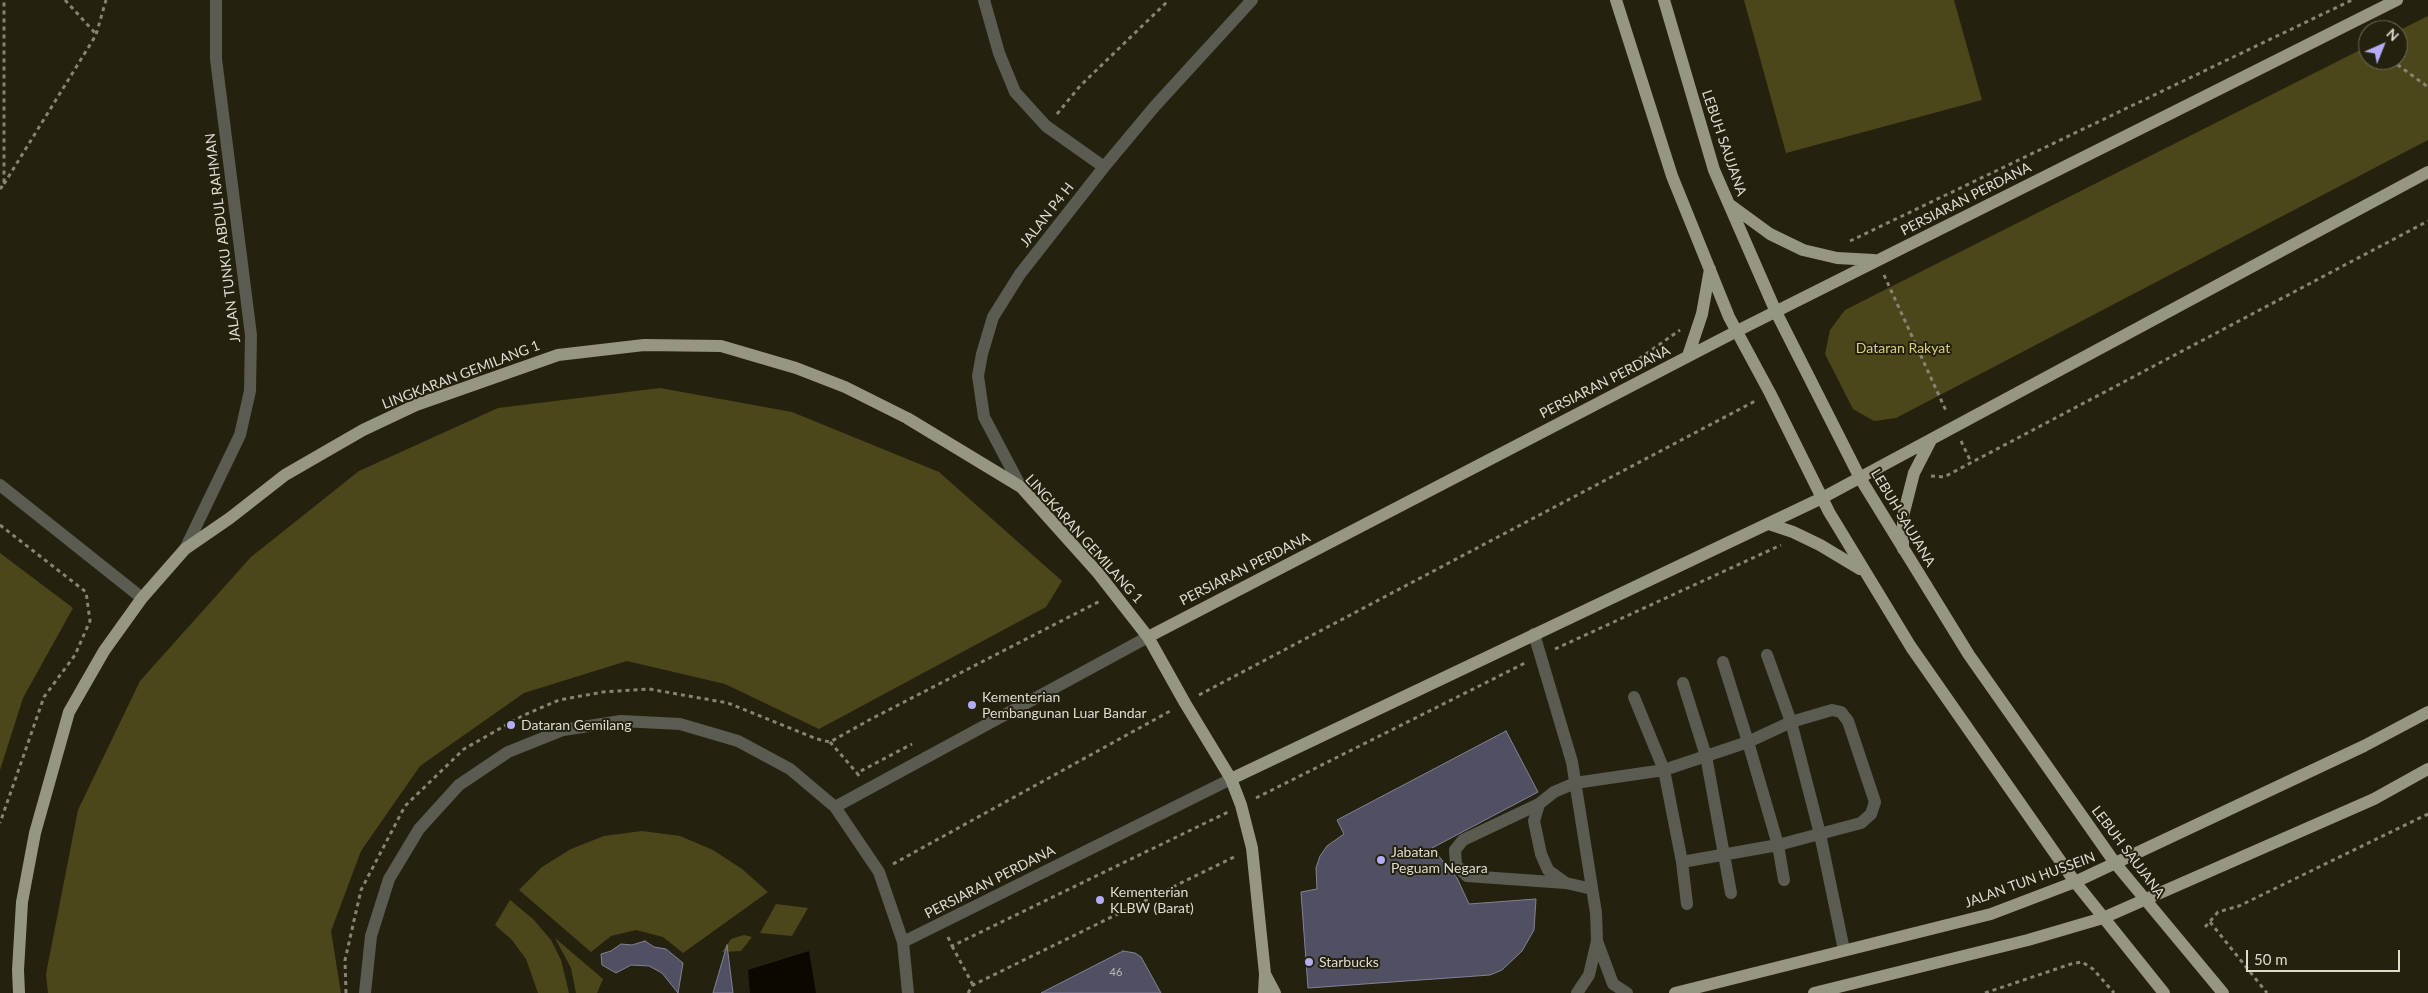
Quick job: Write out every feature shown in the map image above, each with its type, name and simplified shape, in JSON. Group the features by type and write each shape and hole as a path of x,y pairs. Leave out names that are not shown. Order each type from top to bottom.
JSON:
{"main road":[{"path":"1616,0 1672,176 1710,269 1736,331 1770,393 1822,498 1863,570 1911,647 2075,882 2164,993"},
{"name":"LEBUH SAUJANA","path":"1664,0 1714,170 1776,312 1860,478 1969,655 2115,863 2224,993"},
{"name":"PERSIARAN PERDANA","path":"1148,636 1736,331 2397,0"},
{"name":"PERSIARAN PERDANA","path":"1231,779 1822,498 2428,172"},
{"path":"1729,204 1770,234 1803,250 1837,258 1876,260"},
{"path":"1688,356 1702,314 1710,269"},
{"name":"LINGKARAN GEMILANG 1","path":"19,993 18,970 22,902 34,833 69,712 104,651 142,598 185,549 230,518 285,475 363,430 416,405 558,355 644,345 721,346 796,368 845,387 907,418 1021,487 1098,573 1148,636 1185,703 1231,779 1241,805 1252,848 1265,974 1264,993"},
{"path":"1903,549 1903,516 1914,474 1931,440"},
{"path":"1769,524 1793,532 1863,570"},
{"name":"JALAN TUN HUSSEIN","path":"1675,993 1991,914 2075,882 2364,746 2428,712"},
{"path":"1814,993 2028,940 2103,918 2374,799 2428,770"},
{"path":"1265,974 1275,993"}],"street":[{"name":"JALAN TUNKU ABDUL RAHMAN","path":"185,549 240,435 250,391 251,335 216,60 216,0"},
{"path":"984,0 999,53 1016,92 1046,126 1104,167"},
{"name":"JALAN P4 H","path":"1021,487 984,417 978,376 982,354 993,317 1020,274 1104,167 1155,106 1252,0"},
{"path":"0,485 142,598"},
{"path":"1534,634 1572,762 1592,889 1597,941 1613,984 1627,993"},
{"name":"PERSIARAN PERDANA","path":"835,808 1148,636"},
{"path":"1767,656 1791,722 1820,834 1844,950"},
{"path":"1723,662 1778,845 1784,880"},
{"path":"1683,683 1706,756 1731,892"},
{"path":"1634,697 1664,770 1682,862 1687,904"},
{"path":"1592,889 1566,883 1467,876 1456,865 1455,850 1463,840 1539,804 1554,792 1576,783 1664,770 1748,742 1791,722 1832,710 1841,712 1848,721 1875,802 1871,814 1861,823 1778,845 1682,862"},
{"path":"366,993 371,936 389,879 419,829 459,785 508,752 563,730 621,721 680,724 738,741 790,769 835,808 879,872 903,942 908,993"},
{"name":"PERSIARAN PERDANA","path":"903,942 1231,779"},
{"path":"1539,804 1534,821 1541,854 1548,870 1566,883"},
{"path":"1577,993 1589,975 1597,941"}],"path":[{"path":"4,0 4,184"},
{"path":"65,0 96,35"},
{"path":"0,188 96,35 106,0"},
{"path":"1046,126 1080,86 1169,0"},
{"path":"2405,70 2428,87"},
{"path":"1914,474 1944,477 2428,222"},
{"path":"1860,237 1876,260 1971,462"},
{"path":"879,872 1185,703 1770,393"},
{"path":"0,525 86,592 90,621 76,655 44,697 0,824"},
{"path":"952,946 1241,805 1539,656 1782,544 1793,532"},
{"path":"830,742 857,773"},
{"path":"2205,927 2218,912 2239,906 2428,814"},
{"path":"968,993 973,985 1252,848"},
{"path":"2210,922 2268,993"},
{"path":"942,923 973,985"},
{"path":"1985,993 2082,962 2093,969 2114,993"}],"green space":[{"path":"1744,0 1954,0 1982,100 1786,153"},
{"name":"Dataran Rakyat","path":"2428,16 2428,140 1896,418 1874,421 1853,409 1825,354 1830,330 1845,310 2358,51 2358,70 2408,70 2408,26"},
{"path":"660,388 792,412 939,472 1062,581 1046,607 819,729 725,684 627,661 524,693 420,766 361,851 331,931 341,993 48,993 46,974 78,810 140,681 251,557 359,471 498,408"},
{"path":"0,553 73,608 23,698 0,770"},
{"path":"642,831 680,836 713,850 742,869 768,892 683,953 663,937 636,930 611,936 591,952 519,890 542,867 571,849 604,836"},
{"path":"510,900 533,919 551,940 561,960 569,993 538,993 526,959 512,940 495,925"},
{"path":"776,904 808,908 792,936 760,933"},
{"path":"744,935 752,937 741,951 722,952 731,939"},
{"path":"555,938 603,979 597,993 576,993 571,968"}],"shaded area":[{"path":"809,951 816,993 750,993 748,970"}],"building":[{"name":"Jabatan Peguam Negara","path":"1506,731 1538,792 1432,848 1457,878 1469,904 1536,899 1534,930 1522,951 1502,970 1490,975 1308,988 1301,892 1317,889 1316,868 1320,856 1327,846 1344,834 1337,820"},
{"path":"645,941 654,947 666,949 683,963 678,993 662,973 649,966 631,965 616,973 602,965 601,954 611,951 621,944 632,945"},
{"path":"727,945 733,993 713,993"},
{"path":"1123,951 1135,953 1141,957 1161,993 1041,993"}],"place":[{"name":"Kementerian Pembangunan Luar Bandar","path":"972,705"},
{"name":"Dataran Gemilang","path":"511,725"},
{"name":"Jabatan Peguam Negara","path":"1381,860"},
{"name":"Kementerian KLBW (Barat)","path":"1100,900"},
{"name":"Starbucks","path":"1309,962"}]}
